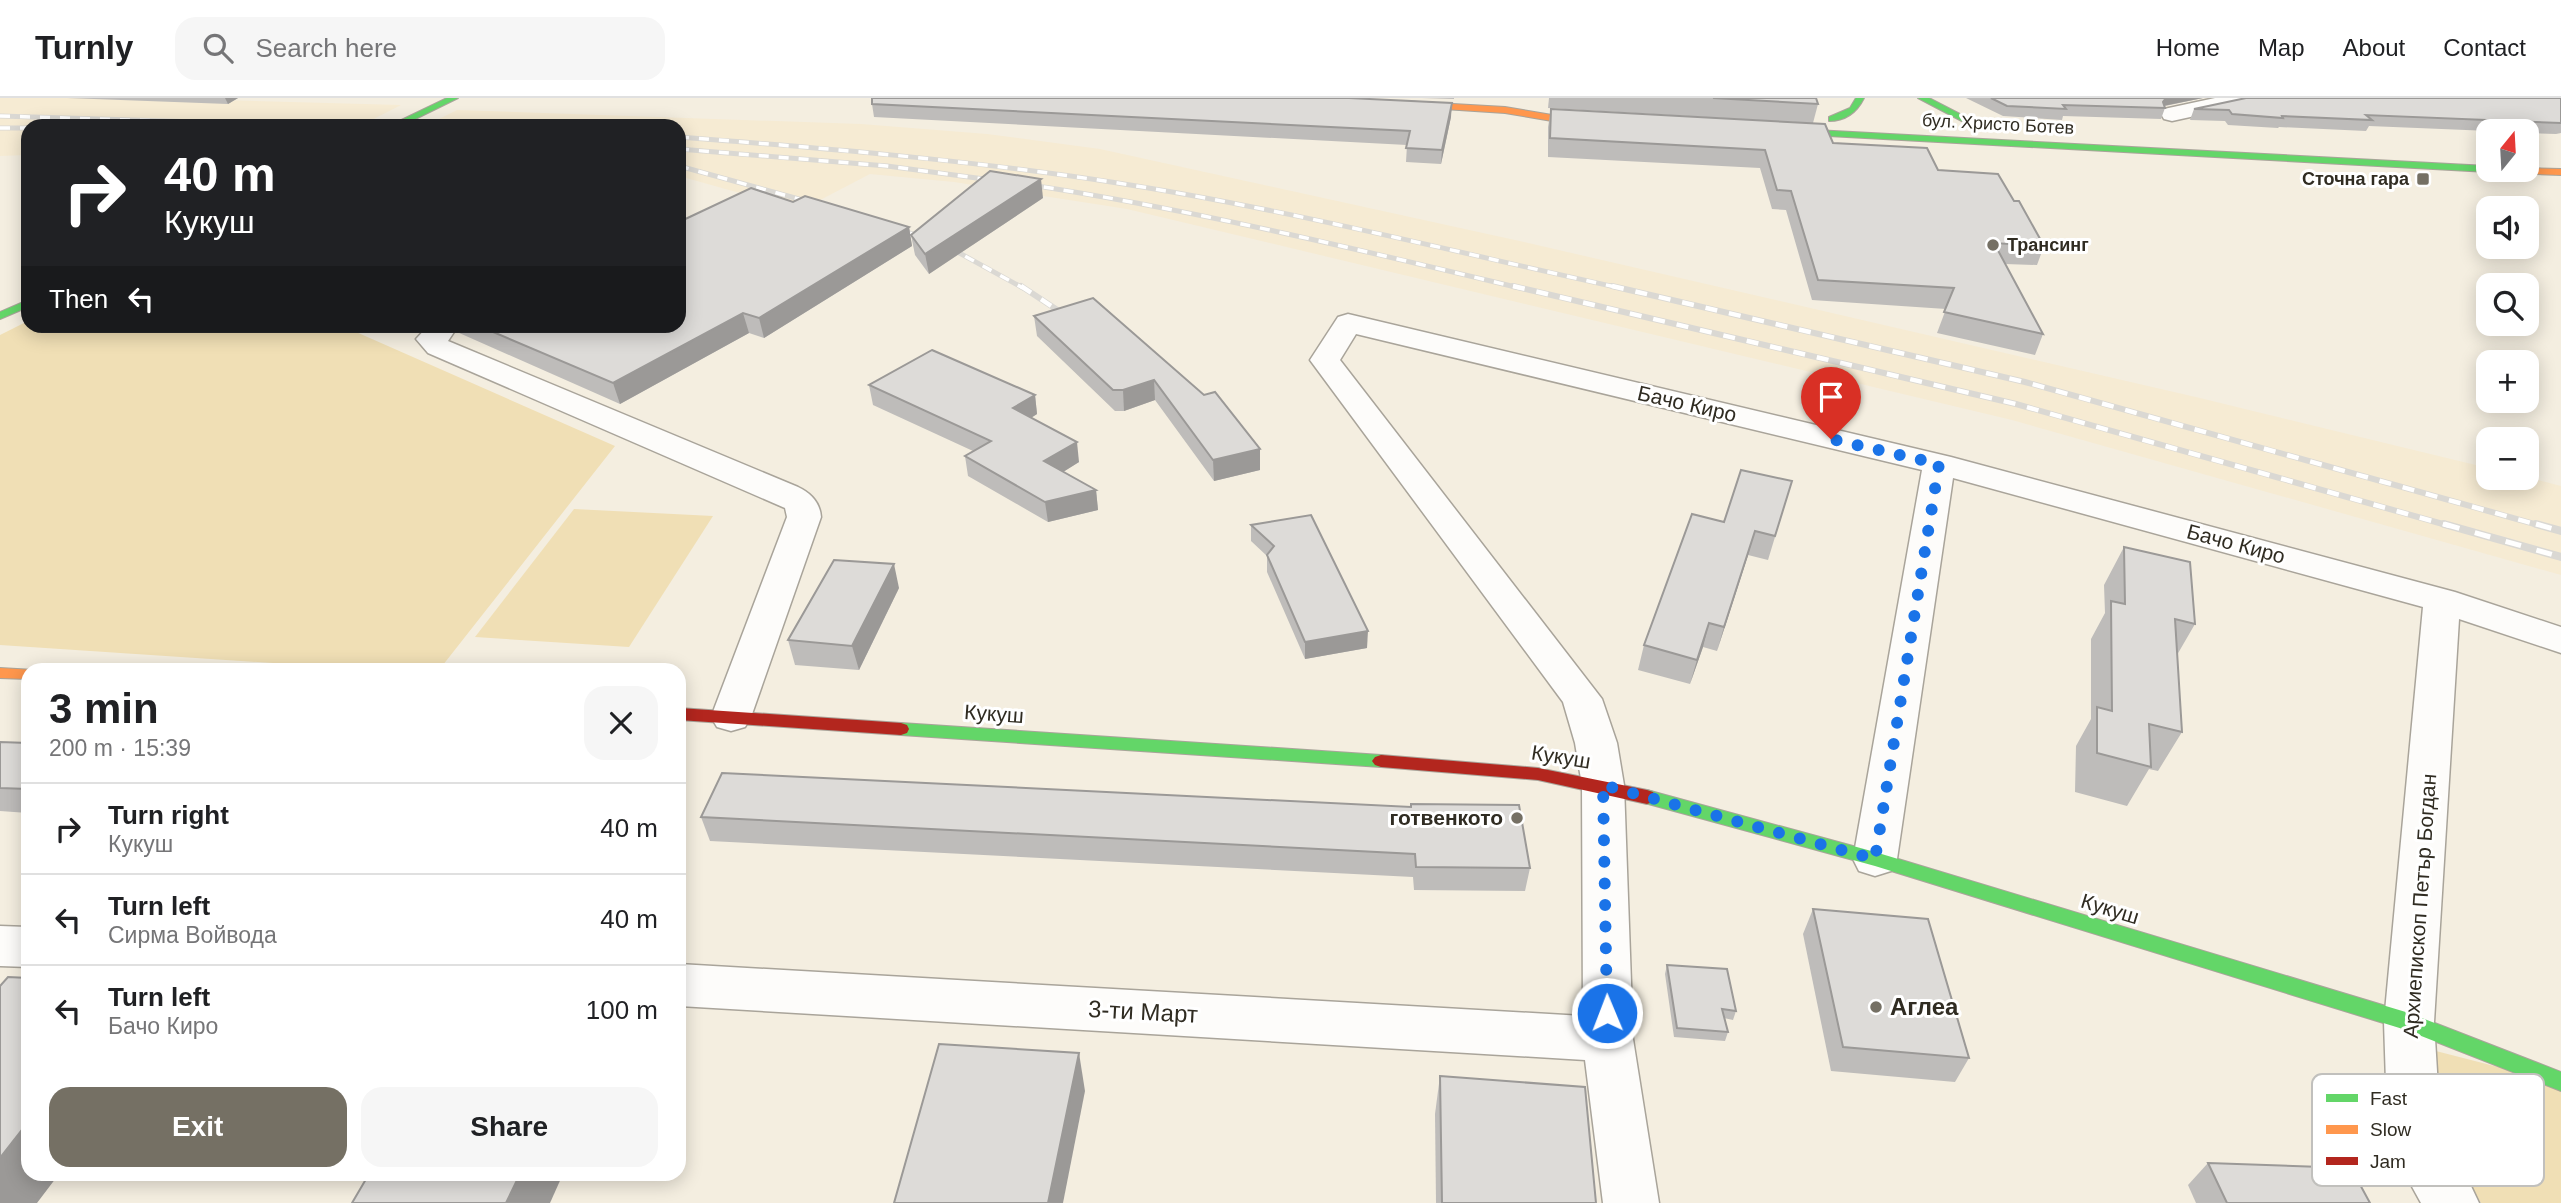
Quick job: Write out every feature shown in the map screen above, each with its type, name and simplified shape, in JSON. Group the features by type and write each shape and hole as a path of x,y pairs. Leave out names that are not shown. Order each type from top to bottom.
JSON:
{"main road":[{"path":"1832,120 1857,107 1860,98"},
{"path":"1922,98 1980,127 2007,145"},
{"path":"408,119 449,99"},
{"path":"1380,103 1505,110 1550,104 1618,115"},
{"name":"бул. Христо Ботев","path":"2237,139 1832,120 1760,123 2007,145 2476,168"},
{"path":"2539,171 2561,172"},
{"path":"0,316 21,306"},
{"path":"0,673 21,674"},
{"name":"Кукуш","path":"686,714 1441,765 1538,774 1603,785 1875,859 2409,1022 2541,1074"},
{"name":"Кукуш","path":"2544,1075 2561,1082"}],"street":[{"path":"2172,114 2246,98"},
{"name":"Бачо Киро","path":"1603,785 1596,743 1582,699 1325,360 1348,323 1939,464 2442,600 2561,640"},
{"path":"437,333 431,339 438,347 782,492 799,502 804,509 804,517 731,717"},
{"path":"1875,859 1939,464"},
{"name":"Архиепископ Петър Богдан","path":"2411,1074 2409,1022 2442,600"},
{"path":"1603,785 1608,1039 1631,1203"},
{"path":"0,946 21,947"},
{"name":"3-ти Март","path":"686,985 1608,1039"},
{"name":"Архиепископ Петър Богдан","path":"2441,1186 2451,1203"}],"shaded area":[{"path":"0,98 149,98 401,105 374,119 21,119 21,155 0,156"},
{"path":"457,110 861,124 987,134 1100,149 1524,242 2200,398 2476,465 2476,490 2539,490 2539,480 2561,486 2561,575 2012,420 1127,209 954,182 870,174 801,210 686,178 686,119 439,119"},
{"path":"21,324 21,333 358,333 615,446 444,663 273,663 0,645 0,335"},
{"path":"574,509 713,516 629,647 475,637"},
{"path":"2432,1050 2526,1074 2414,1074"},
{"path":"2544,1079 2561,1083 2561,1203 2481,1203 2470,1186 2544,1186"}],"building":[{"path":"872,98 1349,98 1452,103 1442,150 1406,148 1410,131 872,104"},
{"path":"1713,98 1816,98 1818,104"},
{"path":"1991,98 2166,98 2163,102 2165,108 2063,105 2066,109 2007,106"},
{"path":"2246,98 2561,98 2561,123 2539,122 2539,119 2366,115 2372,120 2282,116 2283,118 2232,114 2229,110 2194,109"},
{"path":"1551,109 1825,124 1833,143 1927,148 1938,170 1998,174 2014,201 2019,201 2044,246 1994,243 2043,334 1944,312 1954,288 1818,280 1791,191 1777,190 1765,150 1550,138"},
{"path":"990,171 1041,179 925,254 911,235"},
{"path":"751,188 793,202 805,196 909,227 759,318 743,313 613,383 495,333 686,333 686,219"},
{"path":"1093,298 1204,395 1215,392 1260,449 1213,460 1154,380 1123,390 1113,390 1034,316"},
{"path":"932,350 1035,395 1013,408 1077,442 1044,461 1096,490 1045,502 965,456 991,441 869,385"},
{"path":"1741,470 1792,481 1775,536 1755,531 1724,627 1709,623 1697,660 1644,645 1692,514 1724,522"},
{"path":"1311,515 1368,631 1305,642 1267,555 1274,546 1251,525"},
{"path":"2124,547 2190,562 2195,624 2175,619 2182,732 2149,724 2151,767 2097,753 2097,707 2112,711 2111,601 2125,604"},
{"path":"834,560 894,564 852,646 788,640"},
{"path":"0,742 21,743 21,789 0,788"},
{"path":"722,773 1411,807 1411,804 1519,805 1530,868 1416,867 1415,854 701,817"},
{"name":"Аглеа","path":"1813,909 1928,919 1969,1058 1843,1047"},
{"path":"1667,965 1727,969 1736,1011 1722,1009 1728,1032 1677,1028"},
{"path":"8,977 21,978 21,1131 0,1158 0,986"},
{"path":"939,1044 1079,1053 1048,1203 894,1203"},
{"path":"1440,1076 1585,1087 1596,1203 1442,1203"},
{"path":"2208,1163 2312,1167 2312,1186 2361,1186 2370,1203 2227,1203"},
{"path":"365,1181 517,1181 506,1203 352,1203"}],"railway":[{"path":"0,116 98,119"},
{"path":"0,128 21,128"},
{"path":"686,138 950,161 1111,182 1303,217 1620,288"},
{"path":"686,150 887,166 999,181"},
{"path":"686,168 817,204"},
{"path":"1024,184 1211,218 1520,288"},
{"path":"891,227 943,244 1023,288"},
{"path":"1021,286 1068,317"},
{"path":"1513,286 2016,404 2450,526"},
{"path":"1612,286 2025,382 2542,526"},
{"path":"2444,524 2561,557"},
{"path":"2536,524 2561,531"}],"traffic: fast":[{"path":"409,119 454,98"},
{"path":"1832,119 1853,110 1860,98"},
{"path":"1922,98 1980,127"},
{"path":"1777,131 2476,168"},
{"path":"0,316 21,306"},
{"path":"901,729 1381,761"},
{"path":"1647,797 1875,859 2409,1022 2541,1074"},
{"path":"2544,1075 2561,1082"}],"traffic: slow":[{"path":"1401,104 1505,110 1552,118 1602,121"},
{"path":"2539,171 2561,172"},
{"path":"0,673 21,674"}],"traffic: jam":[{"path":"686,714 901,729"},
{"path":"1381,761 1538,774 1647,797"}],"place":[{"name":"Сточна гара","path":"2423,179"},
{"name":"Трансинг","path":"1993,245"},
{"name":"готвенкото","path":"1517,818"},
{"name":"Аглеа","path":"1876,1007"}],"route":[{"path":"1607,1013 1603,785 1875,859 1939,464 1831,439"}]}
